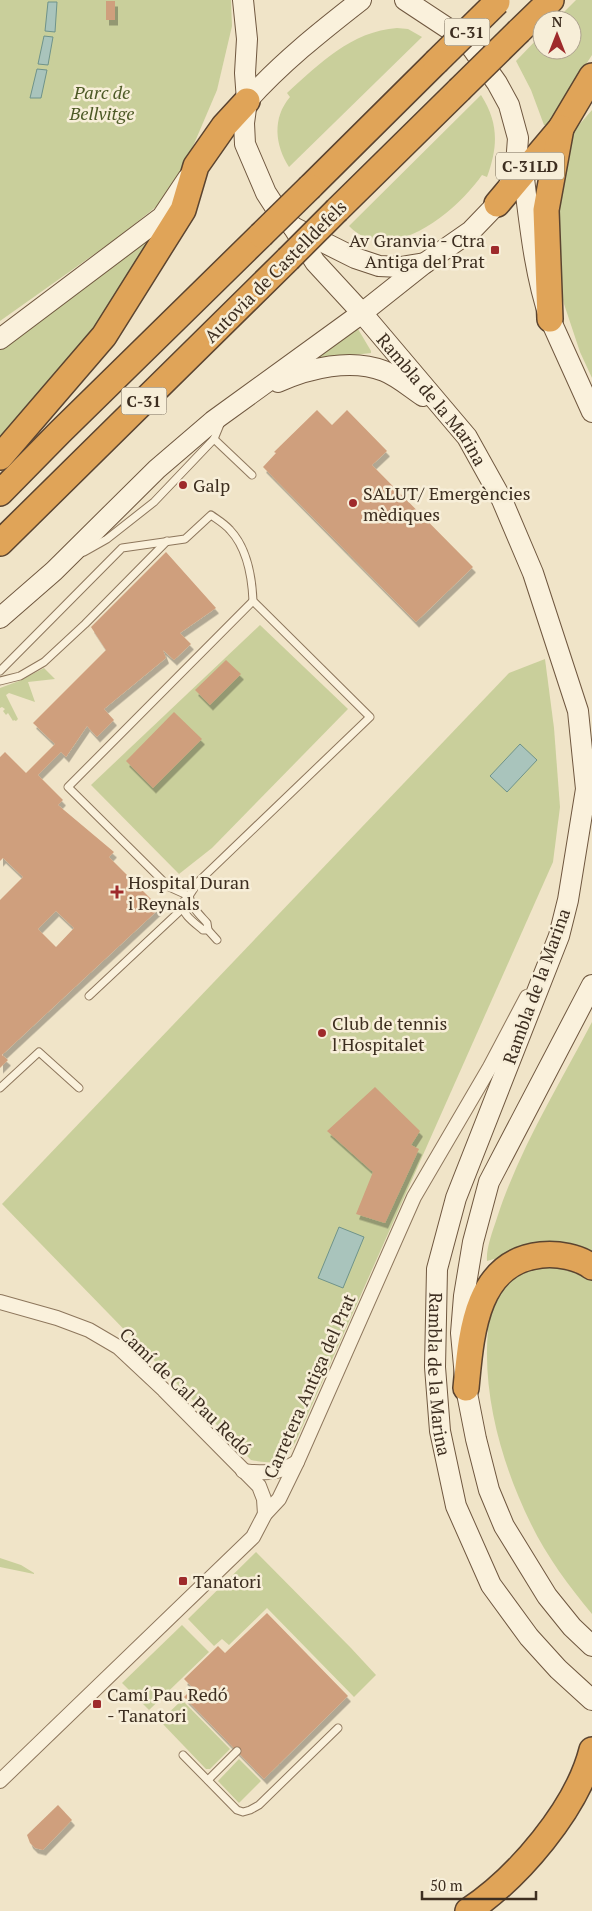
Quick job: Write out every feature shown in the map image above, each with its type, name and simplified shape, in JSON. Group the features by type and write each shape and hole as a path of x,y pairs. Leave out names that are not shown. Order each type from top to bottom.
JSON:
{"highway":[{"name":"Autovia de Castelldefels","path":"0,543 551,0"},
{"name":"Autovia de Castelldefels","path":"0,493 498,1"},
{"name":"C-31LD","path":"497,204 561,128 592,76"},
{"path":"0,458 104,336 182,210 196,166 224,126 247,102"},
{"path":"550,319 546,210 561,128"},
{"path":"0,464 53,412 90,403"},
{"path":"466,1388 470,1354 480,1305 490,1283 504,1269 522,1259 545,1254 569,1257 592,1267"},
{"path":"468,1911 505,1882 547,1836 574,1793 592,1750"}],"street":[{"path":"243,0 247,39 245,144 266,193 277,210 293,227 355,258 379,266 401,267 425,263"},
{"path":"247,102 271,74 305,43 361,0"},
{"path":"405,0 452,31 472,48 497,83 509,105 518,138 530,230 544,303 592,412"},
{"path":"561,128 592,100"},
{"path":"497,204 510,184 516,165 518,138"},
{"path":"0,338 162,216 196,166"},
{"name":"C-31LD","path":"0,618 54,570 158,469 225,412 471,231 497,204"},
{"name":"Rambla de la Marina","path":"293,227 315,262 362,313 467,437 502,500 533,573 578,711 586,789 568,900 558,936 456,1198 437,1269 435,1367 440,1431 456,1506 491,1585 528,1637 586,1695"},
{"path":"246,396 293,375 334,366 363,365 385,371 443,410"},
{"name":"Carretera Antiga del Prat","path":"0,1781 253,1536 265,1514 279,1499 414,1196 490,1067 558,936"},
{"name":"Rambla de la Marina","path":"592,985 489,1182 473,1242 464,1296 461,1333 466,1388 476,1439 489,1490 504,1526 546,1596 592,1646"},
{"name":"Camí de Cal Pau Redó","path":"0,1302 57,1318 89,1330 118,1347 164,1390 242,1471 259,1486 264,1499 265,1514"},
{"path":"242,1471 266,1474 278,1472 297,1462"}],"lane":[{"path":"54,570 107,539 154,502 214,439 225,412"},
{"path":"214,439 252,475"},
{"path":"0,671 122,548 185,539 211,515 230,529 240,544 253,582 253,601 68,787 169,887 189,896"},
{"path":"0,681 20,676 44,662 85,624 167,541"},
{"path":"208,930 203,930 182,910 182,903 198,882 370,717 253,601"},
{"path":"189,896 191,904 207,923 208,930 217,940"},
{"path":"89,996 182,910"},
{"path":"0,1088 39,1052 79,1088"},
{"path":"183,1755 237,1810 243,1812 259,1805 338,1728"},
{"path":"208,1780 237,1751"}],"green space":[{"name":"Parc de Bellvitge","path":"0,0 231,0 232,26 217,90 194,144 167,198 117,238 0,321"},
{"path":"576,0 592,0 592,55 547,125 544,125 531,90 516,61 532,44 532,60 582,60 582,10 566,10"},
{"path":"408,29 422,37 289,167 278,141 280,114 290,97 287,93 324,60 351,42 381,30"},
{"path":"481,95 491,115 495,135 491,166 487,177 482,175 471,189 440,218 422,230 403,238 384,241 365,237 349,226"},
{"path":"592,110 592,378 580,352 564,304 559,283 553,232 572,133"},
{"path":"146,240 147,243 95,326 60,375 0,446 0,342"},
{"path":"358,329 371,353 320,359 318,357 319,354"},
{"path":"260,625 348,709 212,848 179,874 91,785"},
{"name":"Club de tennis l'Hospitalet","path":"545,659 554,728 560,807 553,862 296,1441 287,1454 278,1461 251,1460 2,1204 509,673"},
{"path":"44,668 55,679 28,682 35,702 9,693 6,695 18,719 13,721 8,713 6,715 3,711 5,709 0,708 0,688"},
{"path":"592,1022 592,1255 530,1249 487,1261 487,1251 491,1236 505,1195 527,1144"},
{"path":"548,1266 566,1266 592,1279 592,1614 551,1560 531,1524 503,1454 491,1404 487,1355 492,1303 512,1276 525,1270"},
{"path":"256,1552 376,1675 354,1697 267,1608 229,1645 222,1639 214,1646 188,1619"},
{"path":"0,1558 21,1565 34,1574 0,1567"},
{"path":"182,1625 209,1652 149,1710 122,1683"},
{"path":"182,1700 230,1749 210,1769 206,1769 160,1721"},
{"path":"239,1759 261,1781 239,1803 218,1781"}],"water":[{"path":"48,2 57,2 55,32 45,31"},
{"path":"44,36 53,37 48,65 38,64"},
{"path":"37,69 47,70 41,98 30,98"},
{"path":"520,744 537,760 507,792 490,776"},
{"path":"339,1227 364,1237 343,1288 318,1278"}],"building":[{"path":"106,1 115,1 115,20 106,20"},
{"name":"SALUT/ Emergències mèdiques","path":"317,410 332,425 347,410 387,451 372,465 473,567 416,622 263,467 276,453 274,452"},
{"path":"166,552 216,608 180,633 191,644 174,660 163,650 166,658 104,709 114,720 97,737 87,726 66,757 61,752 38,775 63,800 58,805 114,852 109,857 160,908 2,1055 8,1060 0,1068 0,900 23,877 3,858 0,861 0,757 5,752 26,773 55,744 33,723 106,650 91,627","holes":["56,911 74,928 56,947 38,929"]},
{"path":"226,660 241,674 210,705 195,690"},
{"path":"174,712 202,739 153,788 126,761"},
{"path":"375,1087 420,1131 411,1145 419,1149 385,1223 356,1214 373,1172 327,1131"},
{"path":"267,1613 348,1696 264,1779 184,1697 193,1688 184,1679 218,1646 225,1653"},
{"path":"58,1805 72,1820 43,1850 35,1848 30,1843 27,1835"}],"place":[{"name":"Av Granvia - Ctra Antiga del Prat","path":"495,250"},
{"name":"Galp","path":"183,485"},
{"name":"SALUT/ Emergències mèdiques","path":"353,503"},
{"name":"Hospital Duran i Reynals","path":"117,892"},
{"name":"Club de tennis l'Hospitalet","path":"322,1033"},
{"name":"Tanatori","path":"183,1581"},
{"name":"Camí Pau Redó - Tanatori","path":"97,1704"}]}
